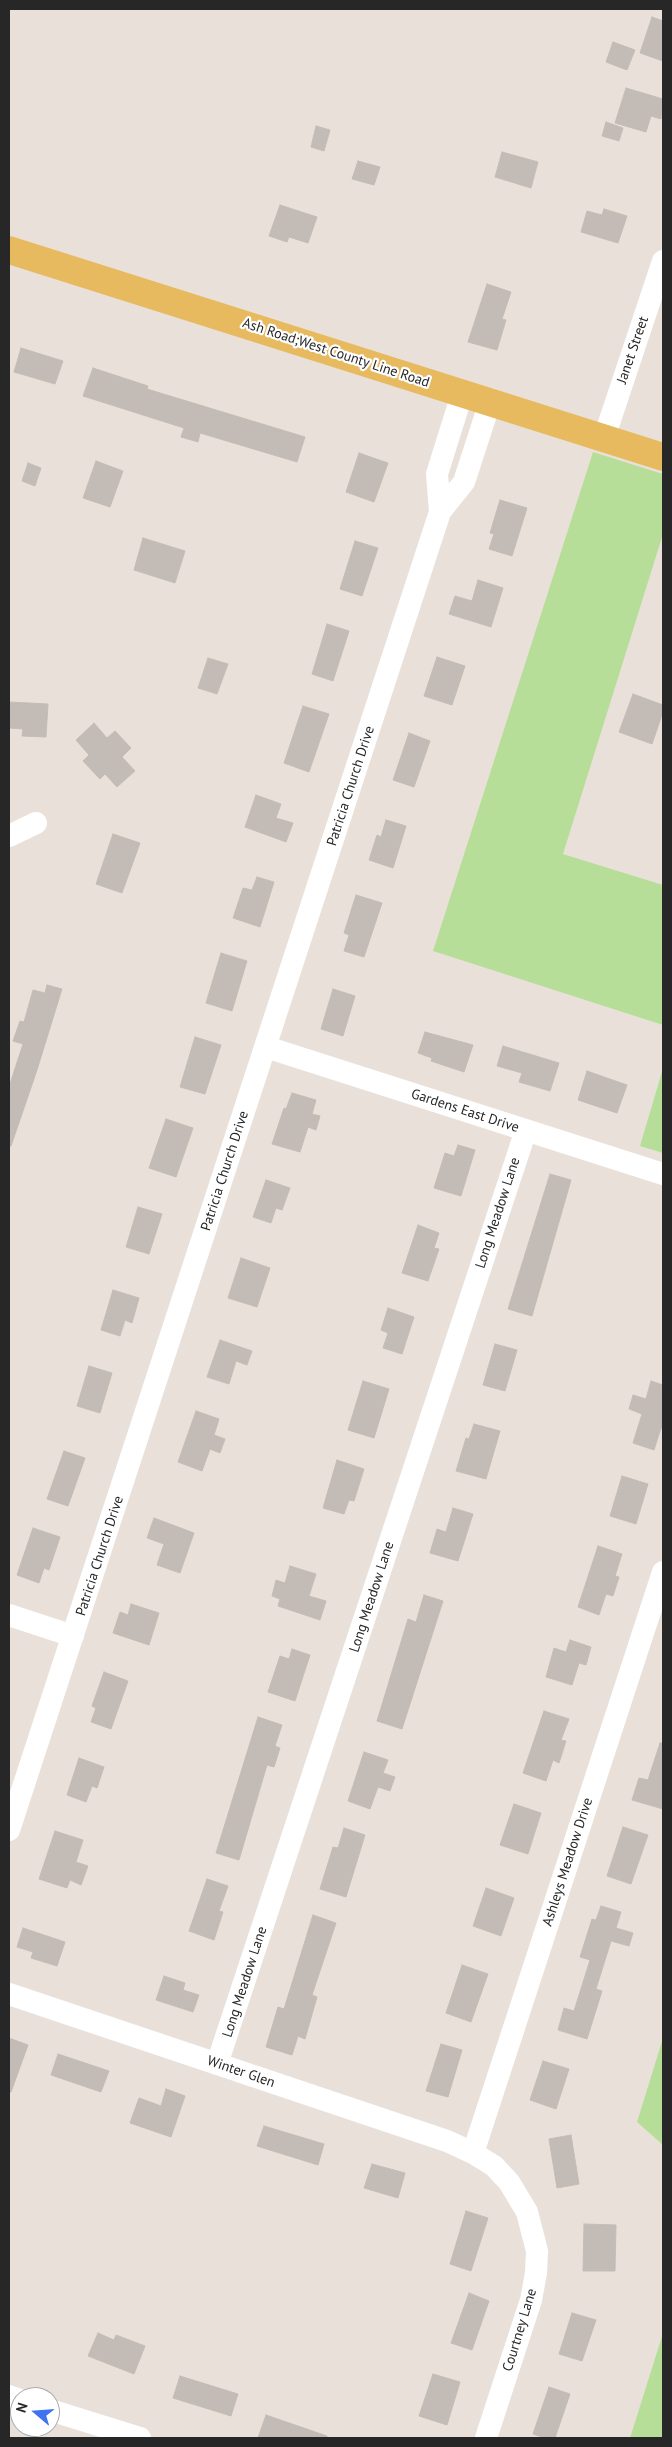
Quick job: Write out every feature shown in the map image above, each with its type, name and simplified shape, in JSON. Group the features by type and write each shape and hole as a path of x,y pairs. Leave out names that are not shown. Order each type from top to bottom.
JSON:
{"main road":[{"name":"Ash Road;West County Line Road","path":"9,250 663,457"}],"street":[{"name":"Janet Street","path":"604,438 663,261"},
{"name":"Patricia Church Drive","path":"440,512 437,474 462,394"},
{"name":"Patricia Church Drive","path":"9,1830 440,512 464,482 490,402"},
{"path":"9,836 36,823"},
{"name":"Gardens East Drive","path":"266,1047 663,1174"},
{"name":"Long Meadow Lane","path":"218,2064 526,1130"},
{"name":"Ashleys Meadow Drive","path":"473,2153 663,1572"},
{"path":"9,1614 74,1636"},
{"name":"Winter Glen","path":"9,1994 447,2142 473,2153"},
{"name":"Courtney Lane","path":"473,2153 494,2166 509,2182 527,2212 537,2251 536,2273 531,2300 486,2438"},
{"path":"60,2413 140,2438"}],"green space":[{"path":"593,452 663,474 663,534 563,854 663,885 663,1025 433,951"},
{"path":"663,1068 663,1153 640,1146"},
{"path":"663,2038 663,2145 637,2122"},
{"path":"663,2333 663,2438 630,2438"}],"building":[{"path":"652,17 663,21 663,61 640,53"},
{"path":"613,42 635,50 627,70 606,62"},
{"path":"626,88 663,99 661,119 651,116 646,132 615,123"},
{"path":"606,122 623,128 619,141 602,136"},
{"path":"316,126 330,130 324,151 311,147"},
{"path":"502,152 538,162 531,188 495,177"},
{"path":"358,161 380,167 374,185 352,179"},
{"path":"280,205 317,217 308,243 289,237 287,242 269,236"},
{"path":"604,209 627,216 618,243 581,232 587,211 602,215"},
{"path":"487,284 511,292 502,319 506,320 497,350 468,342"},
{"path":"21,348 63,361 55,384 14,372"},
{"path":"93,368 148,386 147,389 305,437 297,462 200,433 198,442 181,437 184,428 83,396"},
{"path":"359,453 388,463 374,502 346,492"},
{"path":"96,461 123,471 110,507 83,498"},
{"path":"28,463 41,468 35,486 22,481"},
{"path":"500,500 527,508 512,556 489,549 494,534 490,533"},
{"path":"143,538 185,551 175,583 134,570"},
{"path":"355,541 378,548 362,596 340,589"},
{"path":"478,580 503,588 491,627 449,614 455,596 472,601"},
{"path":"327,624 349,631 333,681 312,674"},
{"path":"437,657 465,666 452,705 424,696"},
{"path":"208,658 228,664 217,694 198,688"},
{"path":"633,694 663,705 663,712 652,744 619,732"},
{"path":"9,702 48,704 46,737 22,736 23,729 9,728"},
{"path":"303,706 329,714 309,772 284,763"},
{"path":"94,723 107,738 115,731 131,748 122,757 135,771 117,787 105,774 100,779 83,761 89,755 76,740"},
{"path":"409,733 430,741 414,787 393,780"},
{"path":"256,795 281,804 276,818 293,823 286,842 245,827"},
{"path":"386,820 406,826 393,868 369,860 377,835 381,837"},
{"path":"113,834 140,843 122,893 96,884"},
{"path":"257,877 274,882 260,927 233,918 243,888 252,890"},
{"path":"356,895 382,903 364,957 344,951 349,935 344,933"},
{"path":"221,953 247,961 232,1011 206,1003"},
{"path":"47,985 62,989 37,1070 11,1146 9,1146 9,1087 23,1044 13,1041 20,1021 24,1022 33,990 45,993"},
{"path":"333,989 355,996 343,1036 321,1029"},
{"path":"425,1032 473,1045 464,1072 431,1061 432,1058 418,1053"},
{"path":"195,1037 221,1045 205,1094 180,1087"},
{"path":"503,1046 559,1063 550,1091 519,1082 522,1073 497,1066"},
{"path":"587,1071 627,1085 617,1113 578,1100"},
{"path":"292,1093 316,1100 312,1114 320,1116 316,1130 308,1127 300,1152 272,1144 284,1108 286,1109"},
{"path":"166,1119 193,1128 176,1177 149,1168"},
{"path":"458,1145 475,1150 461,1196 434,1188 445,1153 454,1156"},
{"path":"550,1174 571,1180 532,1316 508,1309"},
{"path":"266,1180 290,1188 282,1210 276,1208 271,1223 253,1217"},
{"path":"138,1207 162,1214 149,1254 126,1247"},
{"path":"418,1225 439,1233 434,1248 439,1249 428,1281 402,1273"},
{"path":"241,1258 270,1268 257,1307 228,1298"},
{"path":"113,1290 139,1298 132,1323 125,1320 120,1336 101,1330"},
{"path":"388,1308 414,1317 402,1354 383,1348 388,1333 381,1330"},
{"path":"220,1340 252,1351 247,1365 236,1361 229,1384 207,1377"},
{"path":"495,1344 517,1350 505,1391 483,1385"},
{"path":"89,1366 112,1373 100,1413 77,1406"},
{"path":"363,1381 389,1389 374,1438 348,1430"},
{"path":"651,1381 663,1385 663,1429 661,1428 654,1450 633,1443 642,1414 629,1409 633,1395 646,1399"},
{"path":"196,1411 219,1419 214,1435 225,1439 220,1453 210,1449 202,1471 178,1462"},
{"path":"474,1424 500,1431 486,1479 456,1471 466,1438 469,1439"},
{"path":"64,1451 85,1458 68,1506 47,1499"},
{"path":"337,1460 364,1469 354,1501 349,1500 344,1514 323,1508"},
{"path":"622,1476 648,1484 636,1524 610,1516"},
{"path":"453,1508 473,1514 458,1561 430,1553 437,1529 446,1532"},
{"path":"154,1518 194,1533 180,1573 157,1565 164,1544 147,1538"},
{"path":"33,1528 60,1537 49,1570 44,1568 39,1583 17,1575"},
{"path":"598,1546 622,1554 615,1576 619,1577 613,1596 606,1594 599,1615 578,1607"},
{"path":"290,1566 316,1574 309,1596 326,1601 320,1620 278,1606 280,1599 272,1596 276,1580 285,1583"},
{"path":"424,1595 443,1601 402,1729 377,1721 408,1619 416,1622"},
{"path":"131,1604 159,1613 149,1645 113,1633 120,1612 128,1615"},
{"path":"570,1640 591,1647 586,1665 579,1663 572,1685 546,1677 554,1648 566,1652"},
{"path":"292,1649 310,1655 295,1701 268,1692 280,1656 289,1659"},
{"path":"104,1672 128,1681 111,1729 91,1722 96,1708 92,1706"},
{"path":"544,1711 569,1719 561,1740 566,1741 559,1763 553,1760 546,1781 523,1773"},
{"path":"258,1717 282,1725 275,1746 280,1748 274,1767 267,1765 239,1860 216,1853"},
{"path":"660,1743 663,1743 663,1809 632,1800 639,1778 648,1780"},
{"path":"364,1752 388,1760 383,1773 395,1777 390,1791 378,1787 370,1809 348,1801"},
{"path":"79,1758 104,1767 97,1788 92,1786 86,1802 67,1795"},
{"path":"514,1804 541,1813 528,1854 500,1845"},
{"path":"623,1827 648,1835 631,1884 607,1876"},
{"path":"344,1828 365,1835 346,1897 320,1889 333,1847 338,1848"},
{"path":"55,1831 83,1840 76,1862 88,1866 81,1885 70,1880 67,1888 39,1879"},
{"path":"207,1879 228,1886 219,1911 223,1912 214,1940 189,1931"},
{"path":"486,1888 514,1898 501,1936 473,1926"},
{"path":"601,1906 621,1912 616,1928 633,1933 629,1946 611,1941 596,1989 602,1991 587,2039 558,2030 564,2008 574,2011 590,1960 580,1957 592,1919 596,1920"},
{"path":"313,1915 336,1923 312,1995 317,1997 305,2039 298,2036 292,2055 266,2047 278,2007 284,2009"},
{"path":"23,1928 65,1942 57,1966 31,1958 33,1952 17,1947"},
{"path":"462,1965 488,1974 471,2022 446,2013"},
{"path":"164,1976 185,1983 183,1990 199,1995 193,2012 156,2000"},
{"path":"9,2038 28,2045 11,2092 9,2092"},
{"path":"441,2044 462,2050 448,2097 426,2091"},
{"path":"58,2054 109,2071 101,2092 51,2075"},
{"path":"543,2061 569,2069 556,2109 530,2100"},
{"path":"166,2089 185,2096 171,2137 130,2123 139,2098 161,2106"},
{"path":"264,2126 324,2144 318,2165 257,2146"},
{"path":"571,2135 579,2184 557,2188 549,2139"},
{"path":"372,2164 405,2173 398,2198 364,2188"},
{"path":"466,2211 488,2218 471,2271 450,2264"},
{"path":"584,2224 616,2225 615,2271 583,2271"},
{"path":"469,2293 489,2301 472,2350 451,2343"},
{"path":"572,2313 596,2320 582,2361 559,2354"},
{"path":"98,2333 114,2340 116,2335 145,2346 134,2374 88,2356"},
{"path":"433,2374 460,2382 447,2425 419,2416"},
{"path":"180,2376 238,2394 231,2416 173,2398"},
{"path":"549,2387 570,2394 555,2438 545,2438 533,2434"},
{"path":"266,2415 327,2436 327,2438 258,2438"}]}
